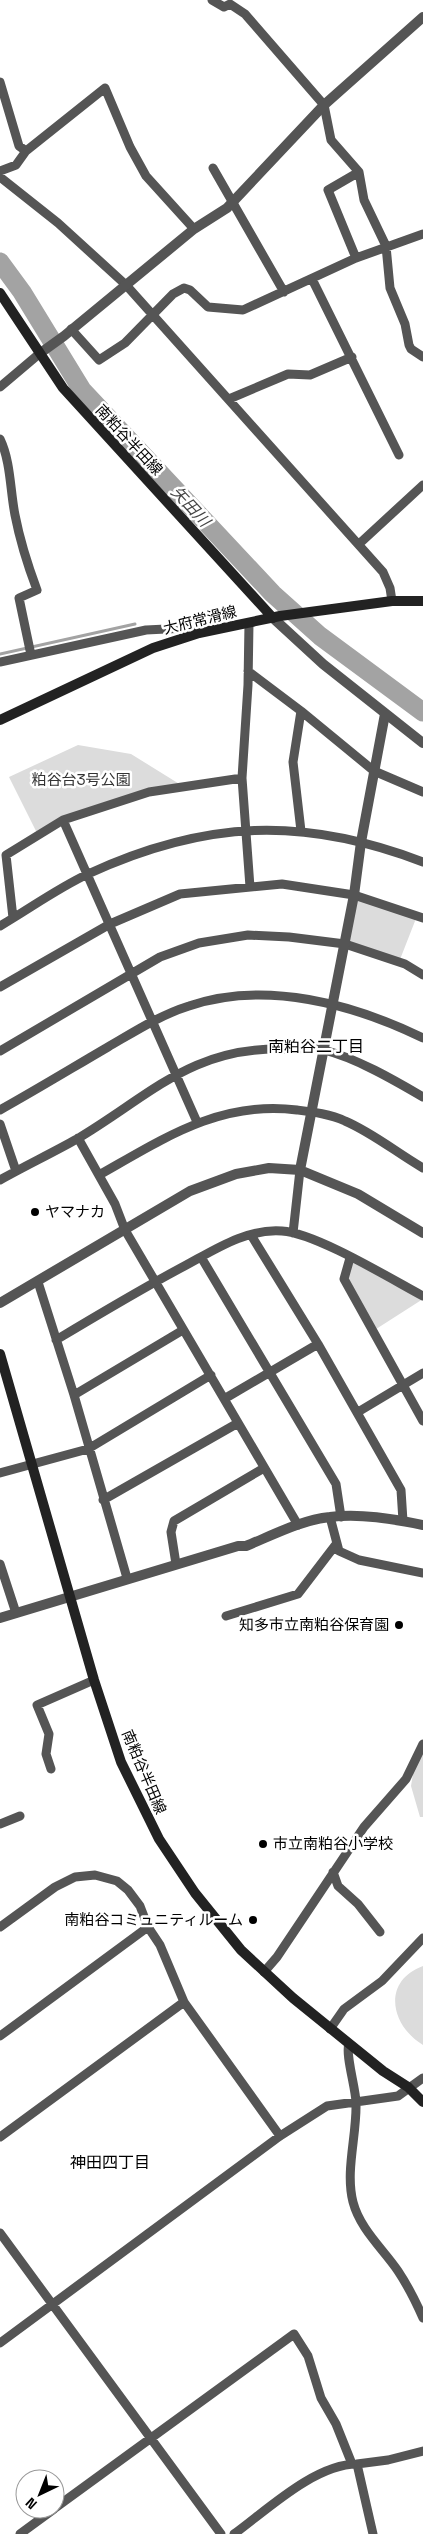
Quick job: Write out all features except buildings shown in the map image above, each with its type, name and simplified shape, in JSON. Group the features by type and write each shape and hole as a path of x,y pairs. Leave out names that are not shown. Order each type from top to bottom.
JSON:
{"main road":[{"name":"南粕谷半田線","path":"0,293 41,353 62,388 277,617"},
{"name":"大府常滑線","path":"0,720 153,648 199,633 277,617 392,601 423,601"},
{"name":"南粕谷半田線","path":"0,1354 94,1680 121,1762 159,1839 208,1911 241,1950 330,2029 408,2087 423,2102"}],"street":[{"path":"212,0 224,7 230,4 245,14 324,105 331,140 359,172 364,200 386,246 390,288 405,324 409,345 411,349 423,357"},
{"path":"0,387 194,229 227,208 324,105 423,17"},
{"path":"0,82 19,146 26,150"},
{"path":"0,171 16,165 26,150 105,88 130,147 146,176 194,229"},
{"path":"213,168 284,292"},
{"path":"356,258 328,190 359,172"},
{"path":"0,177 58,223 126,284 383,572 390,588 392,601"},
{"path":"67,333 99,360 125,343 173,294 184,288 190,290 208,307 243,310 356,258 423,234"},
{"path":"312,279 352,356 399,455"},
{"path":"229,399 288,374 310,375 352,356"},
{"path":"0,438 6,451 15,515 25,558 37,590 19,598 31,654"},
{"path":"359,544 423,485"},
{"path":"277,617 323,664 423,743"},
{"path":"249,623 242,778 250,887"},
{"path":"0,662 146,630 186,628 199,633"},
{"path":"146,630 152,639 153,648"},
{"path":"248,671 301,711 374,771 423,792"},
{"path":"300,831 293,762 301,711"},
{"path":"293,1233 300,1170 345,944 361,842 385,714"},
{"path":"13,918 6,855 63,820 149,792 242,778"},
{"path":"63,820 197,1122"},
{"path":"0,926 87,875 142,852 183,840 245,829 300,831 361,842 390,849 423,862"},
{"path":"0,987 110,924 180,894 282,884 354,895 423,918"},
{"path":"0,1051 160,957 186,947 240,936 289,937 345,944 405,964 423,975"},
{"path":"0,1110 153,1021 189,1006 226,997 262,993 361,1011 423,1038"},
{"path":"0,1180 78,1138 177,1074 207,1060 244,1050 262,1048 323,1050 386,1075 423,1098"},
{"path":"99,1175 197,1122 236,1110 280,1108 312,1112 343,1120 373,1136 423,1168"},
{"path":"0,1124 16,1171"},
{"path":"78,1138 116,1204 125,1230 298,1524"},
{"path":"0,1303 190,1191 236,1174 269,1168 300,1170 358,1194 423,1233"},
{"path":"56,1340 201,1257 240,1238 269,1231 293,1233 317,1241 423,1296"},
{"path":"251,1235 318,1344 401,1490 403,1521"},
{"path":"201,1257 336,1484 340,1517"},
{"path":"350,1258 344,1279 423,1421"},
{"path":"38,1282 74,1395 88,1449 127,1578"},
{"path":"74,1395 183,1330"},
{"path":"224,1399 318,1344"},
{"path":"358,1412 423,1373"},
{"path":"0,1473 88,1449 211,1375"},
{"path":"103,1500 238,1423"},
{"path":"176,1564 171,1532 174,1521 264,1468"},
{"path":"330,1517 339,1551 359,1560 423,1573"},
{"path":"0,1618 127,1578 246,1546 298,1524 330,1517 340,1517 423,1524"},
{"path":"226,1616 298,1594 336,1543"},
{"path":"0,1564 16,1613"},
{"path":"51,1770 46,1754 48,1734 37,1705 94,1680"},
{"path":"264,1972 277,1957 374,1813 406,1779 423,1744"},
{"path":"0,1824 20,1816"},
{"path":"333,1872 338,1886 358,1904 380,1932"},
{"path":"0,1927 55,1887 75,1877 87,1874 110,1878 128,1890 140,1906 148,1927 160,1945 184,2002 280,2136"},
{"path":"0,2036 148,1927"},
{"path":"330,2029 344,2010 382,1981 423,1938"},
{"path":"0,2137 184,2002"},
{"path":"349,2044 347,2050 353,2075 356,2103 356,2139 350,2179 352,2201 367,2232 398,2271 423,2318"},
{"path":"0,2343 280,2136 328,2106 398,2096 423,2078"},
{"path":"0,2232 221,2534"},
{"path":"65,2501 294,2334 308,2356 321,2398 336,2424 354,2464 373,2534"},
{"path":"234,2534 307,2480 324,2472 354,2464 388,2460 423,2451"},
{"path":"20,2534 40,2519"}],"green space":[{"name":"粕谷台3号公園","path":"78,745 131,754 181,785 63,820 38,835 9,777"},
{"path":"354,895 417,916 399,962 345,944"},
{"path":"350,1258 423,1299 373,1331 344,1279"},
{"path":"423,1740 423,1817 420,1817 411,1786 417,1749"},
{"path":"423,1966 423,2045 403,2026 395,2004 396,1992 401,1982 410,1973"}],"waterway":[{"name":"矢田川","path":"0,262 22,292 82,390 273,594 320,636 423,712"},
{"path":"0,654 135,624"}],"place":[{"name":"ヤマナカ","path":"35,1212"},
{"name":"知多市立南粕谷保育園","path":"399,1625"},
{"name":"市立南粕谷小学校","path":"263,1844"},
{"name":"南粕谷コミュニティルーム","path":"253,1920"}],"district":[{"name":"南粕谷二丁目","path":"316,1046"},
{"name":"神田四丁目","path":"110,2162"}]}
